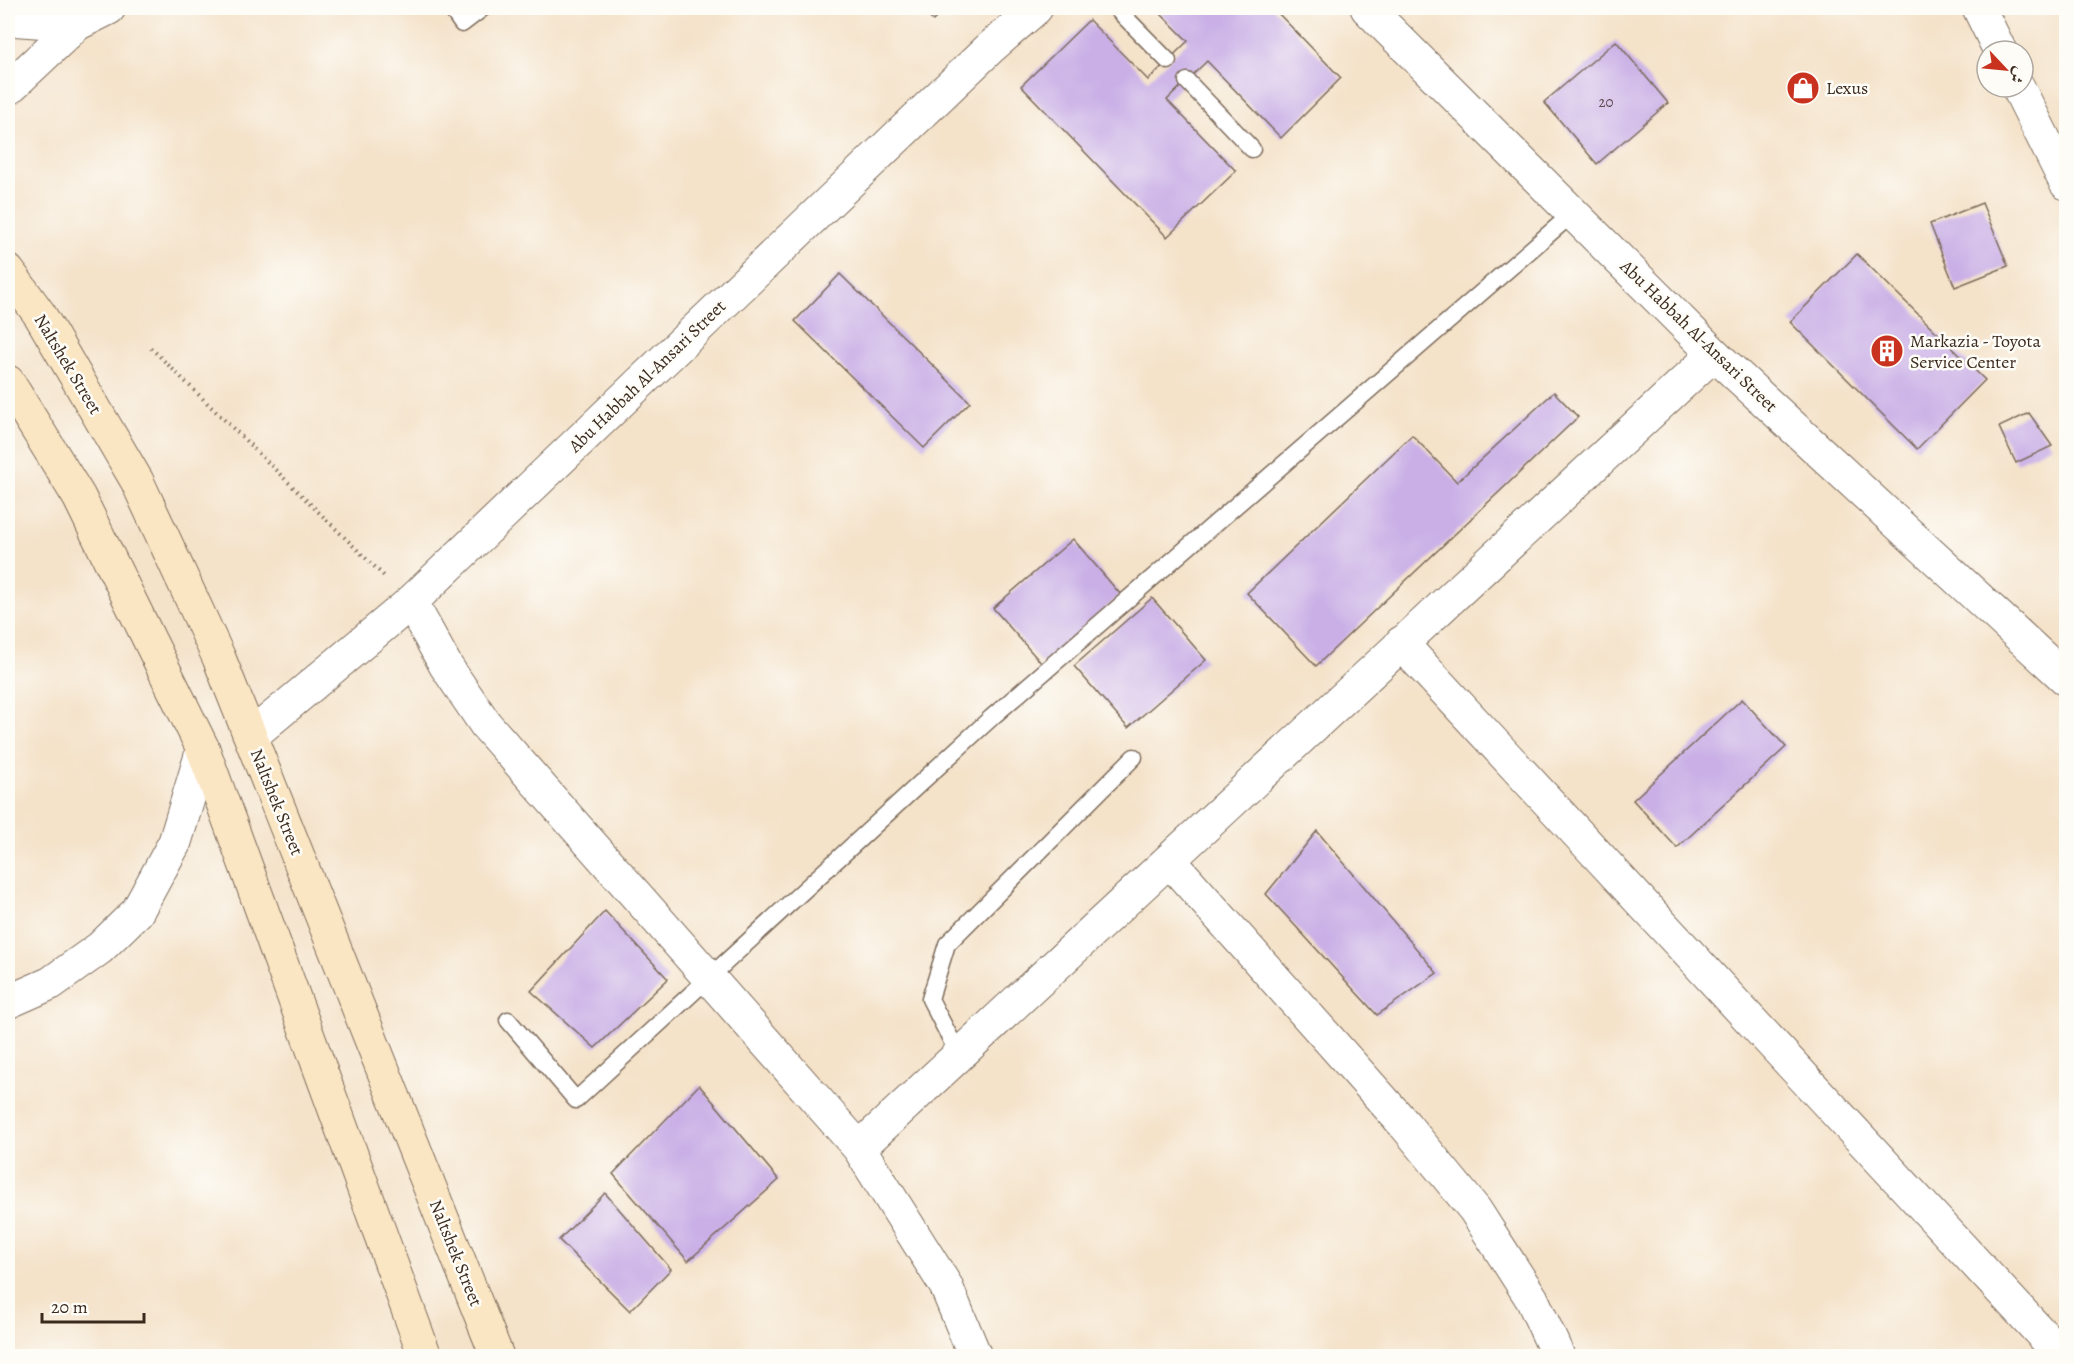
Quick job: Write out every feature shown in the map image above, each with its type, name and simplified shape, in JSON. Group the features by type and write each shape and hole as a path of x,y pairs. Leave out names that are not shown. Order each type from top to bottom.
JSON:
{"main road":[{"name":"Naltshek Street","path":"8,271 40,315 137,481 219,658 497,1356"},
{"path":"8,382 79,496 203,749 425,1356"}],"street":[{"path":"8,88 77,24 109,8"},
{"name":"Abu Habbah Al-Ansari Street","path":"251,736 411,602 981,56 1036,8"},
{"name":"Abu Habbah Al-Ansari Street","path":"1366,8 1714,354 2054,649 2067,679"},
{"path":"1979,8 1994,39"},
{"path":"8,19 77,24"},
{"path":"2024,99 2067,183"},
{"path":"860,1148 1714,354"},
{"path":"411,602 446,666 486,725 860,1148 946,1286 975,1356"},
{"path":"1401,643 2062,1356"},
{"path":"8,1002 51,983 100,948 137,912 175,842 203,749"},
{"path":"1170,861 1405,1125 1475,1210 1532,1299 1558,1356"}],"lane":[{"path":"450,8 462,24 483,8"},
{"path":"1116,8 1168,61"},
{"path":"1187,81 1252,149"},
{"path":"508,1020 576,1100 991,718 1573,213"},
{"path":"958,1055 930,999 947,944 1134,757"}],"path":[{"path":"150,348 411,602"}],"building":[{"path":"920,8 946,8 933,21"},
{"path":"1155,8 1273,8 1341,78 1281,138 1207,61 1167,100 1236,171 1167,237 1021,86 1089,20 1148,80 1188,41"},
{"path":"1616,41 1668,103 1597,164 1544,102"},
{"path":"1982,203 2008,266 1955,287 1930,224"},
{"name":"Markazia - Toyota Service Center","path":"1857,254 1985,380 1917,449 1790,322"},
{"path":"840,274 970,402 924,448 795,321"},
{"path":"1554,392 1578,417 1316,666 1247,593 1412,435 1457,482"},
{"path":"2029,413 2052,446 2016,463 1999,427"},
{"path":"1073,539 1121,595 1042,664 993,608"},
{"path":"1152,598 1206,660 1128,728 1074,666"},
{"path":"1742,699 1786,747 1677,848 1633,800"},
{"path":"1317,831 1437,973 1377,1015 1266,894"},
{"path":"605,911 668,979 595,1048 531,991"},
{"path":"699,1085 779,1180 688,1261 613,1174"},
{"path":"605,1193 671,1269 630,1311 559,1240"}],"place":[{"name":"Lexus","path":"1803,88"},
{"name":"Markazia - Toyota Service Center","path":"1887,351"}]}
